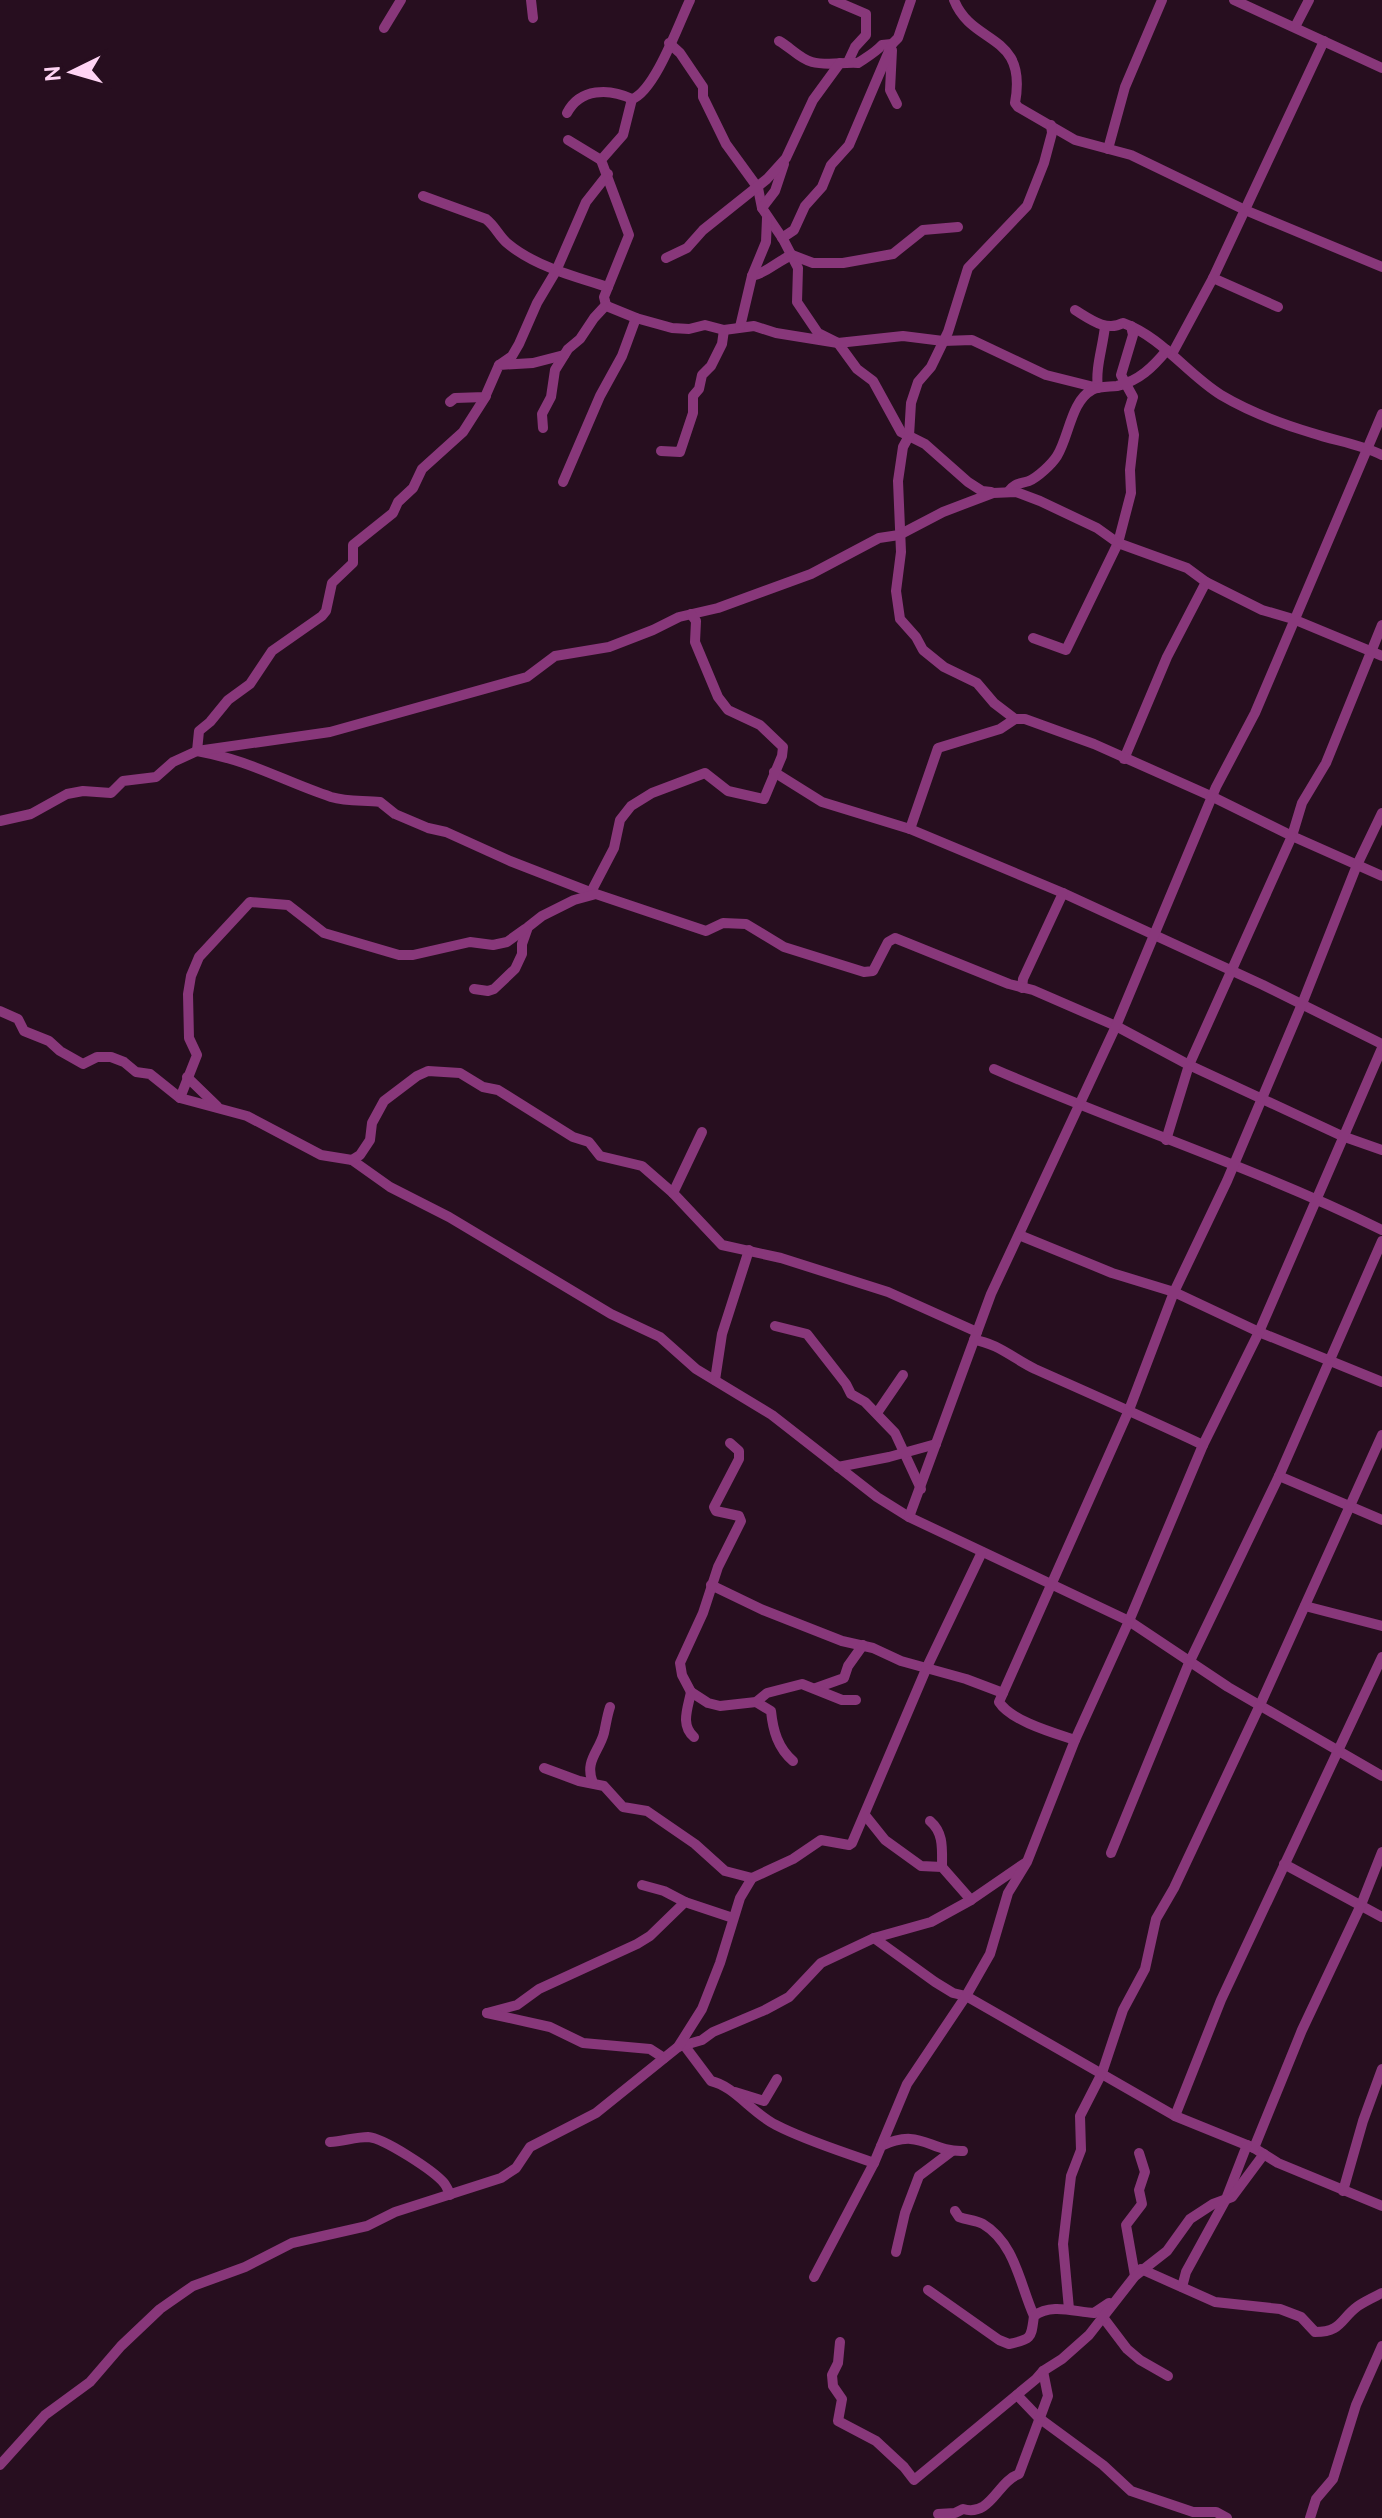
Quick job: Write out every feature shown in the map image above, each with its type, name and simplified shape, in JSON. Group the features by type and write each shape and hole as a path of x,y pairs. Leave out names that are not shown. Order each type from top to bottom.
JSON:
{"street":[{"path":"384,28 401,0"},
{"path":"531,0 533,18"},
{"path":"567,113 577,98 584,95 611,92 632,99 637,97 645,88 690,0"},
{"path":"764,213 813,100 866,35 866,14 833,0"},
{"path":"782,238 794,230 805,206 822,187 831,165 849,145 892,44 898,38 911,0"},
{"path":"954,0 967,23 1000,43 1010,54 1019,81 1015,105 1075,140 1145,161 1245,210 1382,267"},
{"path":"1108,149 1125,87 1162,0"},
{"path":"1234,0 1382,68"},
{"path":"1295,27 1309,0"},
{"path":"779,41 811,62 826,65 858,63 882,45 892,44"},
{"path":"1008,492 1018,483 1033,479 1056,458 1085,395 1098,388 1125,384 1152,368 1169,352 1213,278 1324,41"},
{"path":"669,43 680,53 703,87 703,97 726,144 758,188 766,242 752,276 740,327"},
{"path":"892,44 890,90 897,104"},
{"path":"601,160 623,135 632,99"},
{"path":"1054,129 1027,206 968,268 948,332 931,367 918,382 911,403 898,481 901,559 896,591 900,619 923,650 944,667 977,683 994,703 1015,719 1030,720 1094,744 1382,876"},
{"path":"568,140 601,160 629,235 604,297 606,305"},
{"path":"666,258 687,248 743,196 758,188 786,158"},
{"path":"197,751 199,731 228,700 250,684 272,651 322,616 332,583 353,563 353,545 390,516 398,502 413,488 422,469 463,432 486,396 499,365 512,356 556,271 586,202 608,174"},
{"path":"423,196 486,219 513,248 556,271 608,287"},
{"path":"764,213 798,268 797,302 818,333 838,343 857,369 873,381 905,434 925,444 952,470 982,491 1008,492 1040,501 1083,520 1118,543 1187,568 1206,582 1262,610 1293,619 1377,654"},
{"path":"752,276 772,269 782,259 792,255 813,263 843,263 893,254 923,230 958,227"},
{"path":"1213,278 1278,307"},
{"path":"606,305 636,318 672,328 689,329 705,325 724,330 754,326 776,333 838,343 903,336 943,341 972,340 1046,375 1098,388"},
{"path":"543,428 542,414 551,397 555,370 606,305"},
{"path":"1075,310 1105,326 1123,323 1169,352 1222,396 1311,433 1366,447 1382,455"},
{"path":"563,482 600,396 622,356 636,318"},
{"path":"1098,388 1096,372 1105,326"},
{"path":"661,451 680,452 693,413 693,396 722,344 724,330"},
{"path":"1033,638 1066,650 1118,543 1131,493 1134,435 1129,412 1132,395 1121,375 1133,330"},
{"path":"499,365 533,363 564,355"},
{"path":"450,402 455,398 486,396"},
{"path":"909,1517 991,1294 1116,1026 1213,797 1255,713 1382,414"},
{"path":"0,821 31,814 67,794 83,791 111,793 123,781 156,777 173,762 197,751 330,732 527,677 555,656 609,647 691,614 718,608 811,574 879,538 899,535 943,512 993,493"},
{"path":"1124,759 1167,657 1206,582"},
{"path":"180,1098 197,1055 189,1038 188,994 191,976 199,957 250,902 288,905 324,933 399,955 413,955 470,942 493,945 507,942 542,916 593,893 614,848 620,820 631,806 652,793 705,773 728,791 764,799 783,747 760,725 728,710 718,697 695,642 697,624 691,614"},
{"path":"1166,1140 1189,1065 1292,836 1302,803 1326,763 1377,654 1382,625"},
{"path":"910,829 938,748 1000,729 1015,719"},
{"path":"197,751 231,757 332,797 380,802 395,814 446,832 510,861 706,931 723,923 746,924 784,947 864,972 873,971 888,942 895,938 1116,1026 1189,1065 1342,1136 1382,1150"},
{"path":"774,772 822,802 910,829 1155,934 1382,1046 1259,1332 1203,1445 1075,1740 1027,1862 1008,1893 990,1954 907,2084 891,2136 881,2146 814,2277"},
{"path":"1075,1740 1004,1710 999,1702 1129,1410 1174,1292 1233,1164 1302,1004 1357,865 1382,813"},
{"path":"1022,988 1023,979 1063,893"},
{"path":"474,989 494,989 515,969 528,927"},
{"path":"0,1011 18,1019 24,1031 49,1041 75,1061 85,1064 97,1057 111,1057 124,1062 136,1072 150,1074 180,1098 191,1103 217,1106"},
{"path":"994,1069 1315,1197 1382,1230"},
{"path":"352,1160 360,1155 370,1140 372,1123 384,1101 428,1071 460,1073 483,1087 498,1090 573,1137 589,1142 604,1159 642,1166 673,1193 719,1244 749,1250 888,1292 1029,1366 1203,1445"},
{"path":"170,1087 187,1077"},
{"path":"187,1077 217,1106 247,1116 321,1155 352,1160 390,1187 449,1217 611,1314 660,1337 680,1357 772,1415 877,1497 909,1517 1129,1621 1189,1663 1382,1776"},
{"path":"673,1193 702,1132"},
{"path":"1019,1235 1112,1273 1174,1292 1259,1332 1382,1382"},
{"path":"1111,1853 1189,1663 1279,1476 1382,1241"},
{"path":"715,1380 722,1334 749,1250"},
{"path":"775,1326 807,1334 851,1394 865,1402 895,1433 921,1489"},
{"path":"877,1413 903,1375"},
{"path":"1069,2309 1063,2244 1071,2176 1081,2150 1080,2116 1102,2073 1123,2010 1145,1969 1156,1919 1174,1888 1260,1705 1382,1435"},
{"path":"730,1443 739,1451 739,1459 714,1507 716,1511 739,1516 741,1521 680,1663 682,1675 691,1692 708,1703 720,1706 756,1702 769,1708 772,1728 793,1761"},
{"path":"838,1467 936,1444"},
{"path":"1279,1476 1382,1520"},
{"path":"681,2046 702,2009 740,1898 752,1878 793,1859 821,1840 850,1844 927,1667 982,1552"},
{"path":"711,1585 842,1641 873,1648 901,1661 1003,1693"},
{"path":"1305,1606 1382,1626"},
{"path":"816,1688 844,1678 855,1654 863,1645"},
{"path":"1175,2116 1221,2000 1382,1657"},
{"path":"756,1702 767,1693 794,1684 816,1688 842,1700 856,1700"},
{"path":"691,1692 685,1724 694,1737"},
{"path":"593,1783 590,1763 603,1736 610,1707"},
{"path":"1053,1733 1070,1729 1089,1709"},
{"path":"544,1768 609,1790 623,1807 647,1811 695,1844 725,1871 752,1878"},
{"path":"865,1815 885,1840 921,1866 942,1867"},
{"path":"930,1821 941,1836 942,1867 971,1900"},
{"path":"1182,2287 1186,2272 1261,2129 1382,1852"},
{"path":"0,2465 45,2415 90,2382 121,2346 160,2309 193,2286 245,2267 292,2243 367,2226 395,2212 491,2183 509,2174 530,2147 596,2113 681,2046 702,2040 789,1997 821,1963 874,1938 931,1922 971,1900 1027,1862"},
{"path":"1284,1864 1382,1917"},
{"path":"642,1885 733,1918"},
{"path":"664,2058 650,2049 583,2043 550,2027 487,2013 517,2005 539,1989 637,1944 685,1902"},
{"path":"874,1938 947,1990 966,1996 1175,2116 1382,2206"},
{"path":"681,2046 705,2076 714,2083 722,2083 751,2109 774,2124 874,2163"},
{"path":"1343,2191 1382,2069"},
{"path":"733,2092 764,2101 777,2079"},
{"path":"891,2136 911,2137 958,2151 919,2176 905,2213 896,2252"},
{"path":"330,2142 366,2137 383,2140 445,2184 450,2195"},
{"path":"840,2342 838,2363 832,2375 833,2386 842,2399 838,2421 876,2441 914,2480 1043,2371 1079,2345 1100,2313 1138,2273 1167,2251 1190,2219 1213,2204 1232,2197 1244,2183 1252,2148"},
{"path":"1138,2273 1126,2225 1142,2204 1139,2190 1145,2172 1139,2153"},
{"path":"928,2290 1009,2344 1030,2336 1034,2329 1034,2316 1015,2263 992,2230 980,2222 959,2217 955,2211"},
{"path":"1163,2278 1186,2272"},
{"path":"1138,2273 1163,2278 1215,2302 1280,2309 1301,2317 1310,2329 1320,2332 1329,2332 1339,2326 1358,2305 1382,2293"},
{"path":"1034,2316 1039,2312 1069,2309 1100,2313"},
{"path":"1100,2313 1127,2349 1168,2376"},
{"path":"1310,2518 1316,2499 1333,2479 1356,2405 1382,2346"},
{"path":"938,2514 963,2509 977,2514 1011,2477 1019,2474 1048,2396 1043,2371"},
{"path":"1017,2395 1039,2418 1103,2465 1131,2491 1193,2512 1216,2512 1227,2518"}]}
